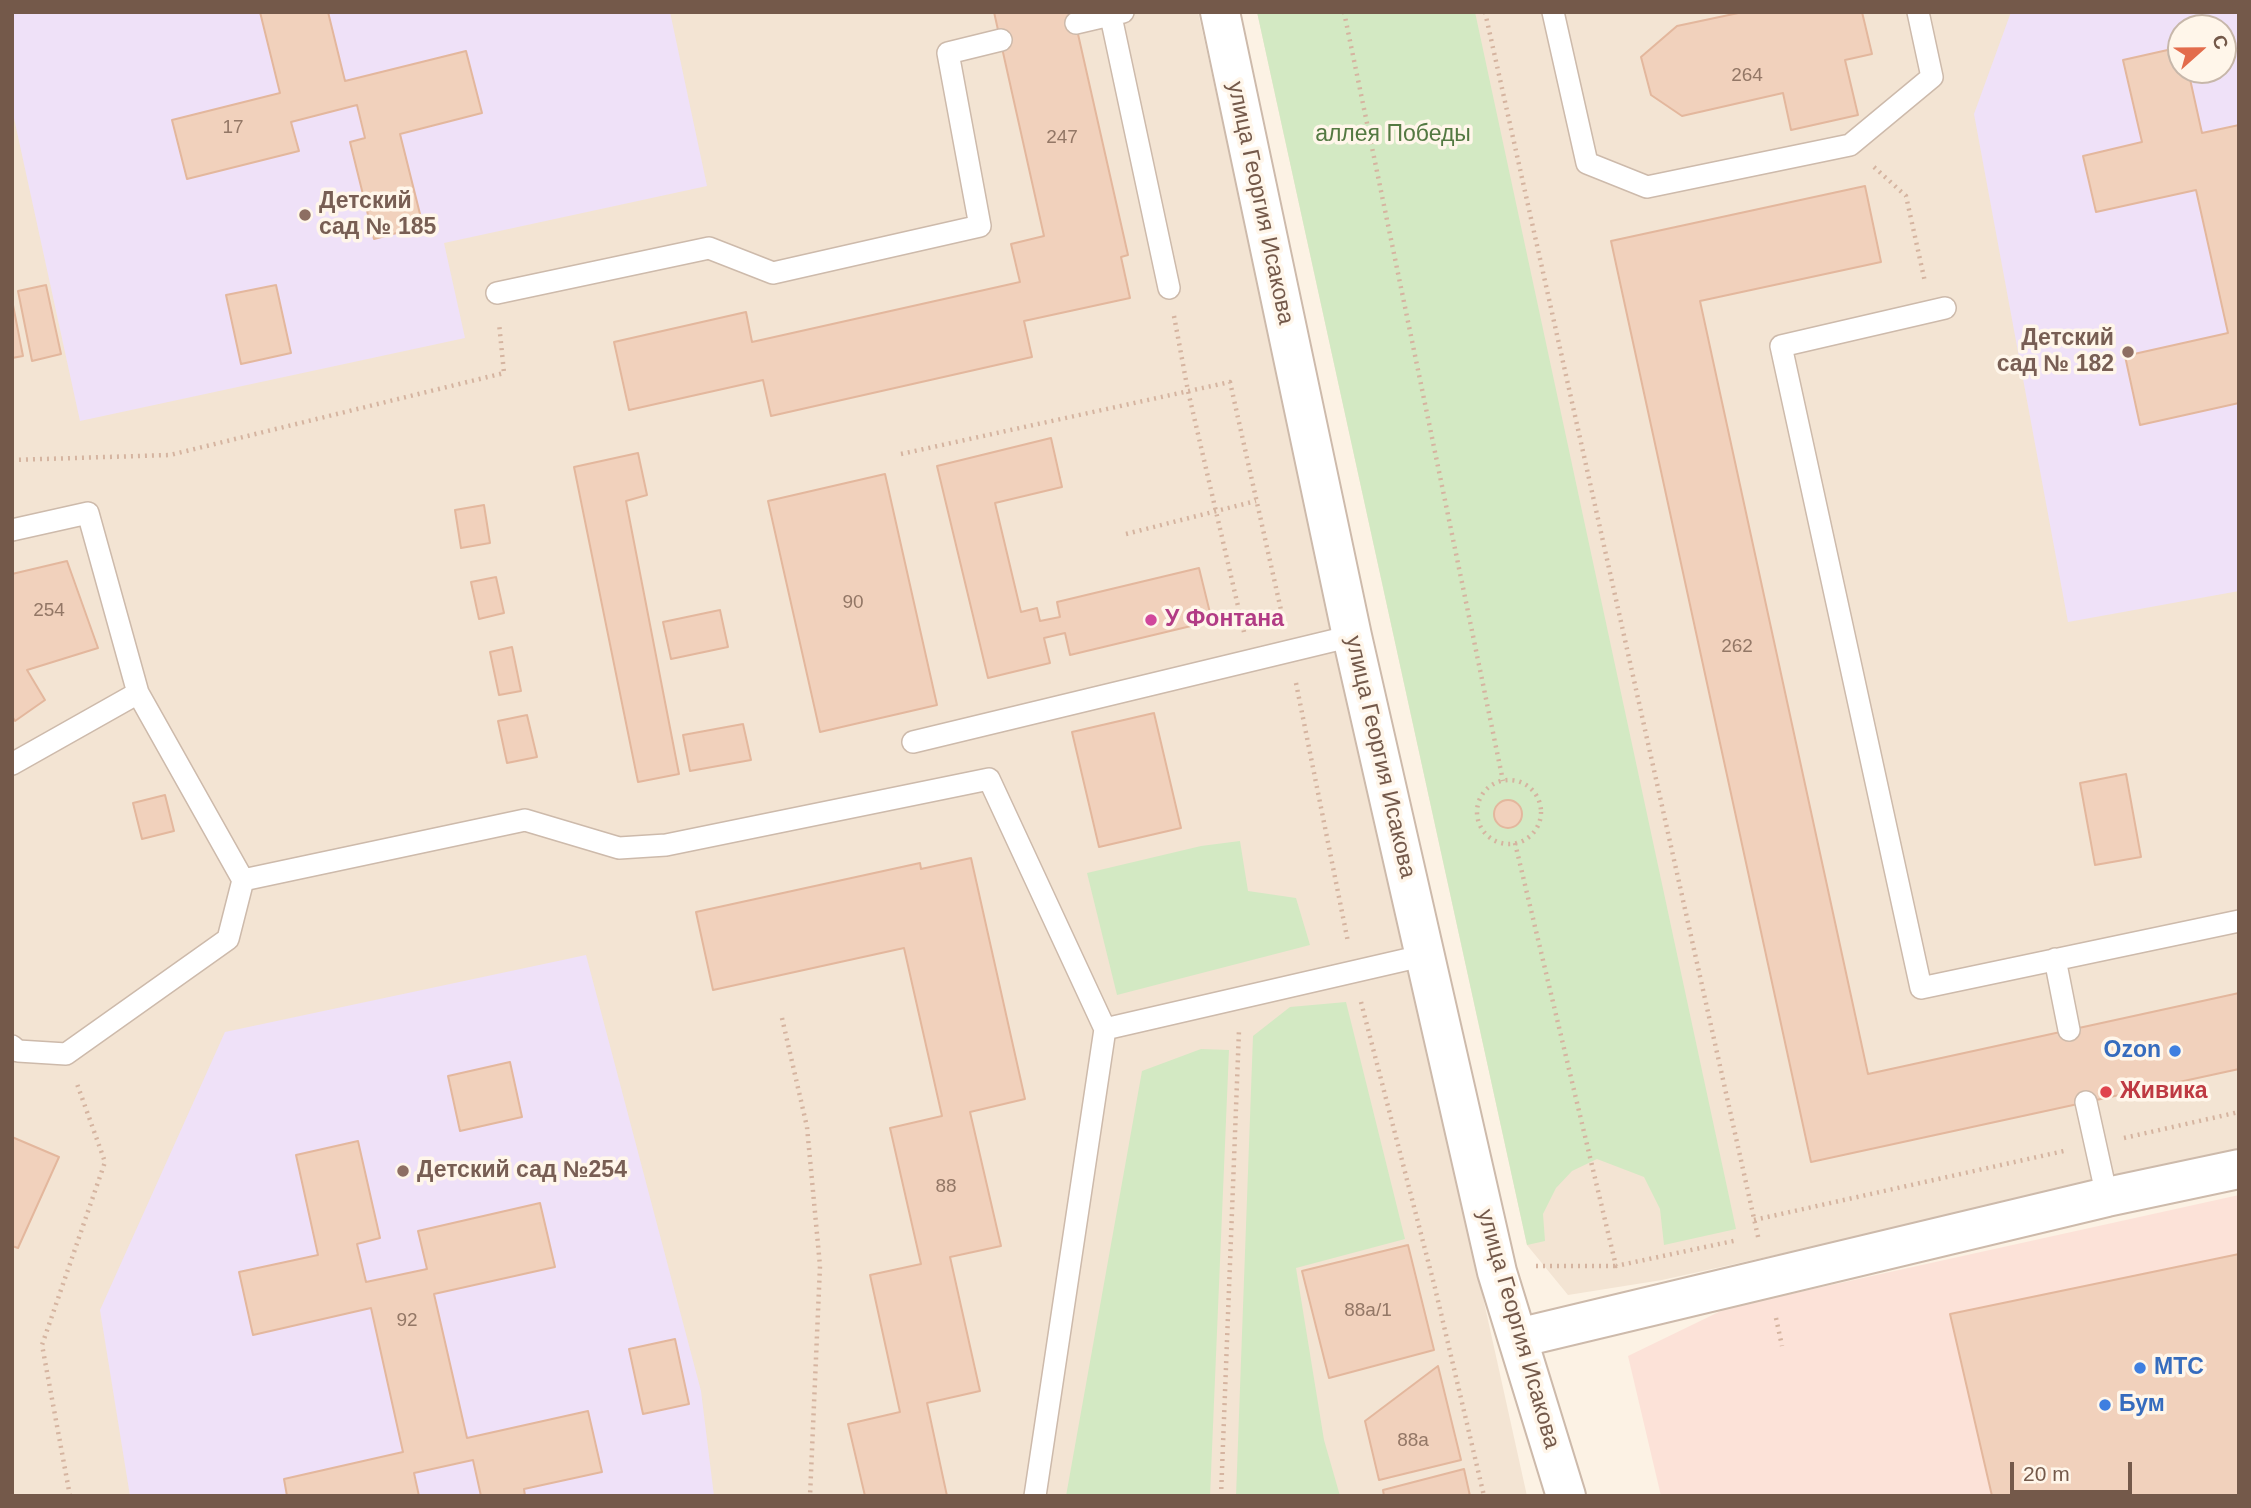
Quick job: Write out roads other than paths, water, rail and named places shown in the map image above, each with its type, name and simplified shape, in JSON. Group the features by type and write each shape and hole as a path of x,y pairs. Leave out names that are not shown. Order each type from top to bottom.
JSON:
{"street":[{"name":"улица Георгия Исакова","path":"1220,12 1352,636 1497,1272 1566,1496"},
{"path":"1518,1338 2107,1197 2239,1169"}],"lane":[{"path":"1553,12 1587,163 1647,187 1850,145 1932,77 1918,12"},
{"path":"1076,23 1115,13 1169,288"},
{"path":"497,293 709,248 773,273 980,226 948,53 1000,40"},
{"path":"1938,310 1781,346 1921,988 2239,921"},
{"path":"12,530 88,513 138,693 243,880 228,939 66,1054 18,1051 12,1046"},
{"path":"913,742 1352,636"},
{"path":"12,764 138,693"},
{"path":"243,880 525,820 620,848 666,845 989,779 1105,1029 1035,1496"},
{"path":"1105,1029 1426,955"},
{"path":"2055,959 2069,1030"},
{"path":"2085,1102 2107,1197"}],"place":[{"name":"Детский сад № 185","path":"305,215"},
{"name":"Детский сад № 182","path":"2128,352"},
{"name":"У Фонтана","path":"1151,620"},
{"name":"Ozon","path":"2175,1051"},
{"name":"Живика","path":"2106,1092"},
{"name":"Детский сад №254","path":"403,1171"},
{"name":"МТС","path":"2140,1368"},
{"name":"Бум","path":"2105,1405"}],"park label":[{"name":"аллея Победы","path":"1393,135"}]}
